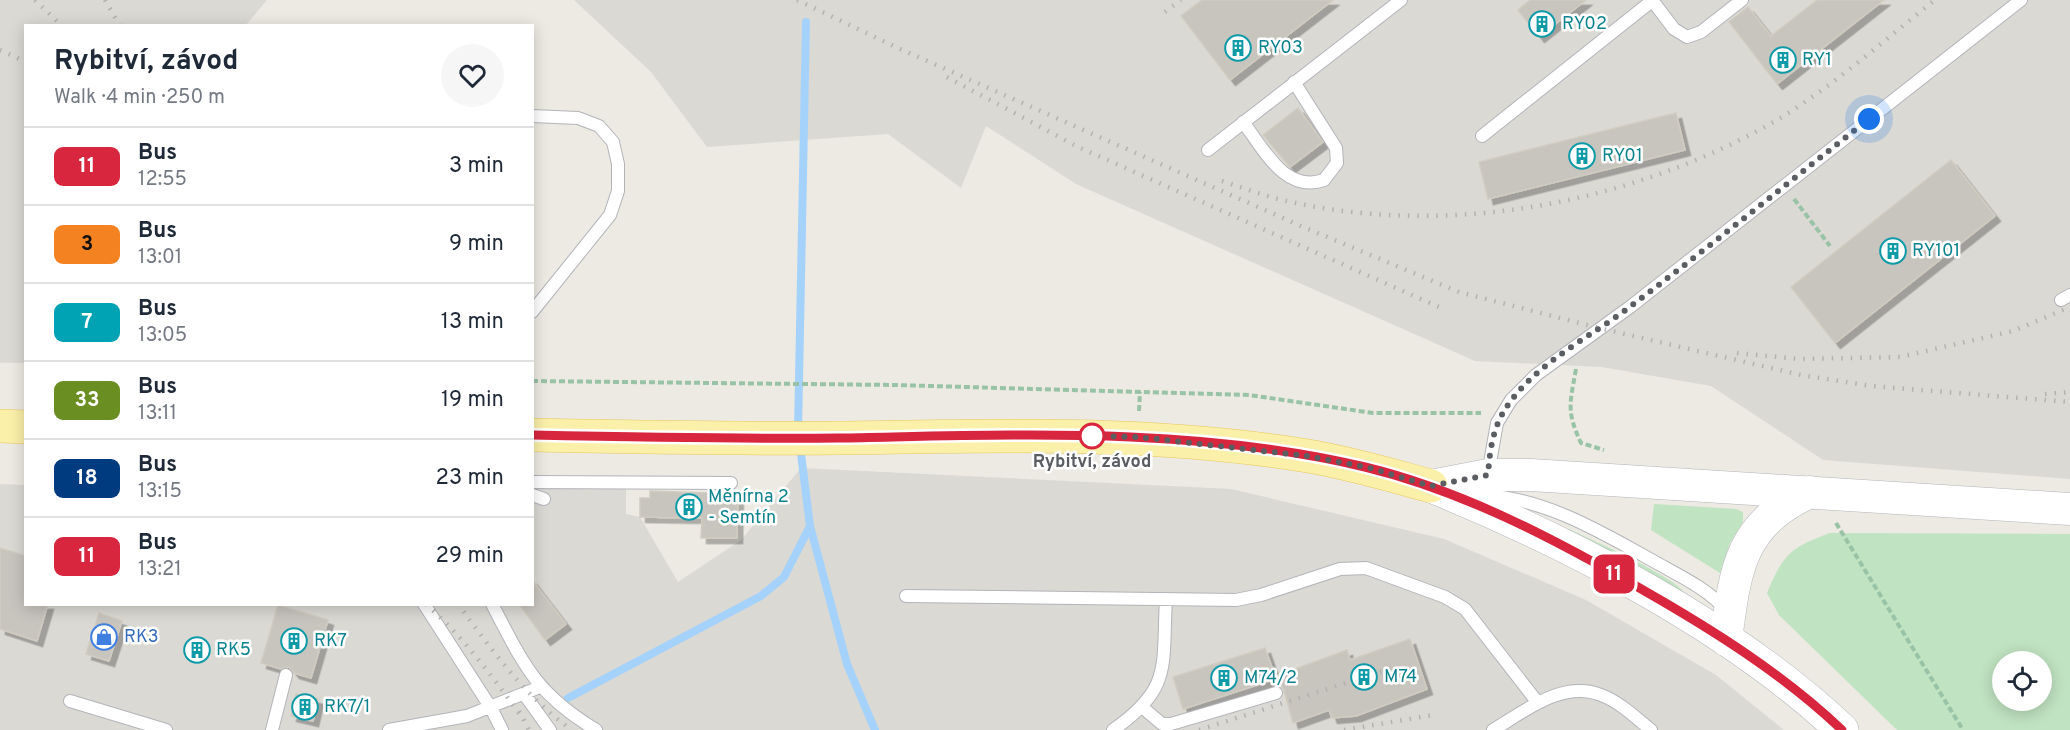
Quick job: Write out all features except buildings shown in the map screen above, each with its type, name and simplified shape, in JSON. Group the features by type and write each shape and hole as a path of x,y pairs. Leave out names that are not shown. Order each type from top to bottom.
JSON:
{"main road":[{"path":"0,426 24,427"},
{"path":"534,435 753,439 1138,437 1307,456 1366,467 1431,486 1541,535 1660,600 1728,627 1790,687 1842,730"}],"street":[{"path":"1431,486 1488,475 1531,475 2070,508"},
{"path":"1728,627 1734,580 1747,544 1773,513 1810,492"}],"lane":[{"path":"1208,150 1401,0"},
{"path":"1482,136 1652,0 1674,29 1691,37 1742,0"},
{"path":"1488,475 1493,435 1503,412 1536,375 1630,307 2021,0"},
{"path":"1243,122 1288,177 1306,183 1324,180 1337,163 1335,148 1294,82"},
{"path":"534,116 578,118 599,126 617,152 618,191 610,215 534,310"},
{"path":"534,482 731,483"},
{"path":"906,596 1242,599 1340,569 1366,568 1445,597 1465,609 1538,704"},
{"path":"1113,730 1142,707 1155,691 1160,679 1166,599"},
{"path":"425,606 491,708 502,730"},
{"path":"493,606 526,668 540,687 576,718 596,730"},
{"path":"273,730 286,675"},
{"path":"389,730 448,721 491,708 540,687"},
{"path":"1494,730 1558,693 1573,691 1601,695 1651,730"},
{"path":"1142,707 1161,724 1171,724 1276,693"},
{"path":"525,694 550,730"},
{"path":"70,701 166,730"}],"path":[{"path":"1784,186 1830,246"},
{"path":"1577,344 1569,410 1573,425 1581,443 1608,451"},
{"path":"534,381 785,383 1249,395 1390,414 1503,412"},
{"path":"1810,492 1834,520 1963,730"}],"shaded area":[{"path":"0,0 267,0 247,24 24,24 24,363 0,363"},
{"path":"574,0 2070,0 2070,479 1823,460 1711,386 1602,367 1475,361 1076,184 986,126 961,188 888,134 707,147 651,72"},
{"path":"801,468 1231,489 1444,539 1586,600 1716,675 1784,730 0,730 0,484 24,485 24,606 534,606 534,487 626,488 626,514 640,517 678,582 741,540"}],"green space":[{"path":"1654,504 1736,509 1743,512 1743,522 1730,543 1720,573 1651,530"},
{"path":"1569,529 1670,580 1685,595 1565,530"},
{"path":"1830,533 2070,534 2070,730 1897,730 1779,615 1767,593 1784,560 1806,543"}],"waterway":[{"path":"798,431 806,22"},
{"path":"800,446 810,526 847,664 875,730"},
{"path":"568,698 761,596 784,577 810,526"}],"railway":[{"path":"35,0 60,24"},
{"path":"105,0 119,24"},
{"path":"797,0 898,48 1301,226 1459,292 1599,328 1801,375 1871,386 2070,402"},
{"path":"1165,12 1181,0"},
{"path":"1222,181 1278,199 1339,210 1401,215 1463,215 1526,208 1587,196 1647,178 1705,156 1761,129 1829,85 1935,0"},
{"path":"0,50 24,61"},
{"path":"947,77 1078,147 1439,307"},
{"path":"1737,353 1799,359 1900,357 2013,331 2070,307"},
{"path":"2045,394 2070,392"},
{"path":"428,606 466,645 523,719"},
{"path":"459,606 524,688 572,730"},
{"path":"1199,730 1396,667"},
{"path":"519,711 529,730"},
{"path":"1344,730 1433,715"}],"bus line":[{"name":"11","path":"534,435 753,439 1018,435 1138,437 1307,456 1366,467 1431,486 1484,508 1605,568 1726,640 1790,687 1842,730"}],"place":[{"name":"RY02","path":"1542,24"},
{"name":"RY03","path":"1238,48"},
{"name":"RY1","path":"1783,60"},
{"name":"RY01","path":"1582,156"},
{"name":"RY101","path":"1893,251"},
{"name":"Rybitví, závod","path":"1092,436"},
{"name":"Měnírna 2 - Semtín","path":"689,507"},
{"name":"RK3","path":"104,637"},
{"name":"RK7","path":"294,641"},
{"name":"RK5","path":"197,650"},
{"name":"M74","path":"1364,677"},
{"name":"M74/2","path":"1224,678"},
{"name":"RK7/1","path":"305,707"}],"route":[{"path":"1092,436 1138,437 1307,456 1366,467 1431,486 1488,475 1493,435 1497,423 1511,400 1536,375 1630,307 1869,119"}]}
